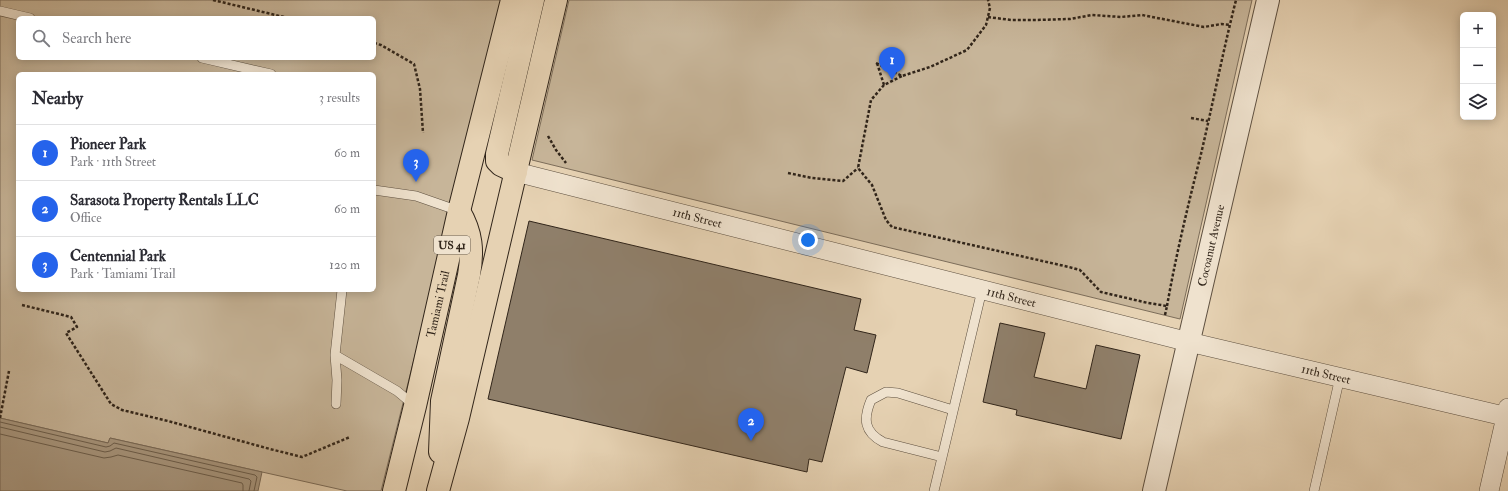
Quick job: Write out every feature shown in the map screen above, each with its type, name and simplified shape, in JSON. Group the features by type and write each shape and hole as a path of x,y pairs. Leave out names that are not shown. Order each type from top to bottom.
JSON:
{"main road":[{"name":"Tamiami Trail","path":"394,491 415,406 459,211 512,0"},
{"path":"516,172 501,165 497,161 497,154 533,0"},
{"path":"439,489 458,418 556,0"},
{"path":"439,489 442,401 472,258 471,241 467,223 459,211"}],"street":[{"name":"Cocoanut Avenue","path":"1154,491 1268,0"},
{"name":"11th Street","path":"516,172 1160,335 1507,414"},
{"path":"1489,491 1507,414"}],"lane":[{"path":"0,11 21,16"},
{"path":"211,60 262,72"},
{"path":"376,190 416,196 459,211"},
{"path":"934,491 982,290"},
{"path":"336,404 336,355 342,292"},
{"path":"336,355 397,391 415,406"},
{"path":"1314,491 1340,377"},
{"path":"942,458 883,442 876,438 866,424 866,411 871,400 886,392 953,410"}],"path":[{"path":"213,0 280,16"},
{"path":"788,173 844,182 858,168 872,100 884,85 902,76 930,67 966,50 986,26 990,8 988,0"},
{"path":"1160,335 1192,186 1236,0"},
{"path":"988,17 1011,20 1036,20 1092,15 1121,17 1142,15 1204,27 1220,24 1230,26"},
{"path":"376,44 414,64 420,89 423,133"},
{"path":"884,85 876,63 902,76"},
{"path":"1191,118 1208,121"},
{"path":"545,132 566,163 573,164"},
{"path":"858,168 872,185 886,220 892,227 1080,270 1101,292 1167,306"},
{"path":"22,305 71,317 77,327 66,333 111,404 122,410 302,457 350,437"},
{"path":"0,418 10,371"}],"shaded area":[{"path":"0,0 504,0 381,491 347,491 110,438 108,443 0,418"},
{"path":"569,0 1252,0 1180,319 532,160"}],"water":[{"path":"0,418 108,443 110,438 262,472 258,491 0,491"}],"building":[{"path":"529,221 861,299 854,330 876,335 867,373 846,367 822,462 809,459 807,472 488,399"},
{"path":"1000,323 1045,333 1034,377 1086,389 1096,345 1140,355 1121,439 1016,415 1017,410 983,402"}],"place":[{"name":"Pioneer Park","path":"892,80"},
{"name":"Centennial Park","path":"416,182"},
{"name":"Sarasota Property Rentals LLC","path":"751,441"}]}
